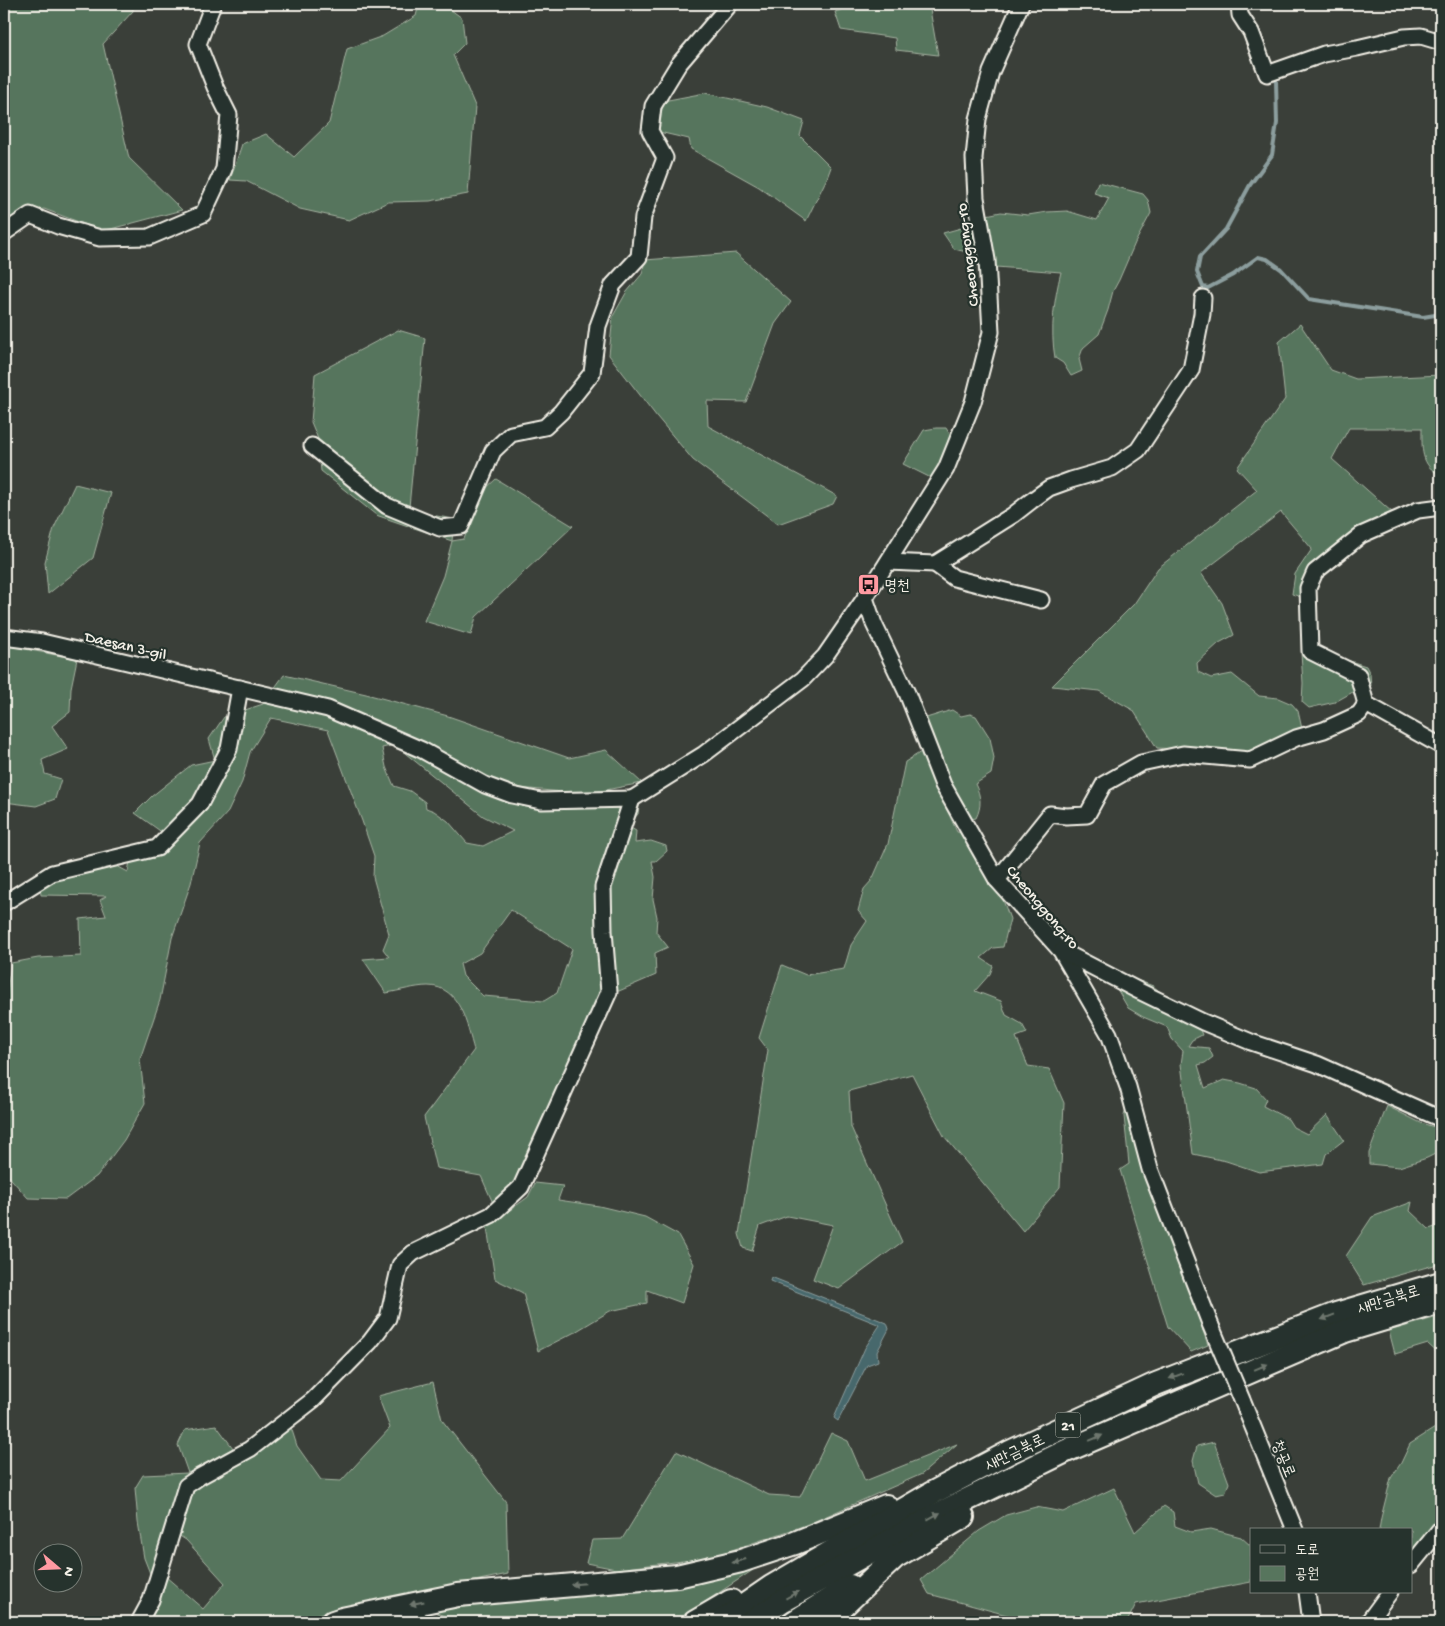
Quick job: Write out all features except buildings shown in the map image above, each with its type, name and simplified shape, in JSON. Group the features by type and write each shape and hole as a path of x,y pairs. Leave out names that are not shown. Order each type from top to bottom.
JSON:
{"highway":[{"name":"새만금북로","path":"720,1622 771,1587 932,1493 1010,1452 1156,1384 1336,1314 1441,1282"},
{"name":"새만금북로","path":"751,1622 782,1600 928,1520 1066,1451 1345,1331 1441,1302"},
{"path":"695,1622 909,1497 978,1460 1010,1452"},
{"path":"794,1622 895,1557 966,1516 997,1486"},
{"path":"333,1622 458,1595 677,1576 741,1561 795,1543 909,1497"},
{"path":"826,1622 895,1557"},
{"path":"396,1622 418,1622"}],"street":[{"path":"4,233 30,215 100,238 149,237 203,214 224,169 229,115 215,87 198,44 213,4"},
{"path":"312,446 387,506 440,528 462,526 494,451 511,434 545,427 561,412 592,373 598,326 613,284 639,257 642,217 665,158 650,131 653,106 678,65 730,4"},
{"name":"Cheonggong-ro","path":"632,799 704,754 803,678 825,656 888,562 946,469 973,402 991,332 987,260 976,198 974,158 978,120 991,72 1022,4"},
{"path":"1239,4 1240,15 1251,32 1268,74 1324,54 1404,37 1422,36 1441,42"},
{"path":"935,564 1014,515 1049,488 1112,468 1138,450 1191,370 1202,314 1202,298"},
{"path":"1441,507 1418,510 1361,535 1315,572 1308,588 1310,651 1358,675 1366,704 1441,746"},
{"path":"888,562 935,564 954,578 1041,600"},
{"name":"Cheonggong-ro","path":"864,598 874,624 907,693 943,785 997,880 1062,951 1110,1034 1128,1087 1150,1169 1210,1326 1242,1400"},
{"name":"Daesan 3-gil","path":"4,637 42,642 328,709 422,750 485,785 512,795 541,801 632,799"},
{"path":"4,903 52,873 157,848 200,804 228,749 240,688"},
{"path":"997,880 1050,814 1066,816 1087,815 1104,784 1141,763 1182,754 1250,760 1296,738 1324,730 1359,714 1366,704"},
{"path":"139,1622 151,1600 186,1486 250,1449 313,1400 370,1342 388,1318 400,1265 413,1253 491,1216 521,1187 608,992 603,887 632,799"},
{"path":"1062,951 1203,1022 1251,1042 1317,1064 1441,1119"},
{"name":"청공로","path":"1242,1400 1294,1528"},
{"path":"1412,1564 1441,1528"},
{"path":"1308,1594 1311,1622"},
{"path":"1368,1622 1389,1594"}],"green space":[{"path":"4,4 133,4 133,11 103,44 129,158 182,210 103,231 44,209 19,214 4,225"},
{"path":"419,4 443,4 462,18 465,43 453,55 475,106 468,194 430,201 388,202 349,220 300,209 246,181 230,180 242,144 266,134 294,157 329,123 347,49 383,36 416,16"},
{"path":"857,4 929,4 938,55 896,50 895,38 841,30 835,12"},
{"path":"705,93 767,107 804,121 800,136 831,167 806,221 759,187 691,149 689,139 659,132 663,101"},
{"path":"1098,182 1143,194 1148,200 1151,213 1113,291 1099,334 1083,348 1079,359 1082,371 1071,376 1063,363 1055,358 1054,315 1056,293 1061,272 996,267 991,247 967,252 954,249 943,233 961,228 967,219 1001,212 1028,215 1067,211 1097,220 1109,198 1094,193"},
{"path":"736,253 791,302 775,324 746,402 707,401 708,426 837,496 833,504 778,524 693,460 609,355 613,316 626,293 642,274 645,260"},
{"path":"1300,324 1331,370 1356,379 1441,375 1441,475 1429,467 1426,461 1422,449 1422,428 1349,428 1332,459 1393,513 1325,553 1301,597 1292,594 1295,574 1312,549 1281,512 1201,573 1222,603 1234,635 1219,643 1197,663 1198,672 1211,678 1232,674 1259,696 1278,698 1292,704 1298,711 1302,729 1253,753 1157,748 1133,710 1099,691 1052,686 1134,604 1158,568 1257,490 1237,468 1285,399 1279,342"},
{"path":"398,330 425,338 409,507 431,515 454,519 452,541 376,515 321,471 318,439 311,422 315,374"},
{"path":"946,428 960,451 946,478 931,478 903,464 924,430"},
{"path":"496,479 573,526 476,617 471,635 424,621 443,576 452,541 464,539 483,491"},
{"path":"75,484 111,493 93,558 48,594 45,562 54,528"},
{"path":"4,645 77,659 71,688 70,712 52,726 68,749 42,760 45,774 61,779 55,799 36,806 4,802"},
{"path":"1301,653 1316,660 1334,656 1366,666 1370,674 1371,686 1367,684 1335,702 1309,708 1302,702"},
{"path":"284,675 448,716 569,758 606,750 642,783 585,794 508,787 507,801 639,806 638,814 629,827 636,831 635,843 651,841 666,846 667,851 656,861 652,861 655,877 653,899 657,917 656,932 668,947 655,953 656,975 619,991 602,987 514,1183 493,1203 481,1176 436,1168 424,1117 474,1050 461,1009 448,993 439,988 423,986 386,993 363,959 389,957 383,949 389,934 373,877 374,856 328,730 271,718 250,752 242,782 228,812 200,843 191,883 172,938 160,1000 140,1059 145,1103 124,1140 97,1176 66,1199 28,1198 4,1171 4,1013 11,963 38,958 81,956 80,919 106,916 100,900 106,896 41,895 40,887 55,880 113,864 128,872 131,856 170,838 135,813 152,796 191,765 215,760 209,739 224,717 263,704","holes":["395,745 483,816 513,831 483,846 467,843 448,821 426,808 425,802 410,791 394,786 386,767 382,748","511,910 572,949 557,993 544,1001 483,996 463,976 460,964 480,953"]},
{"path":"952,710 961,716 970,714 976,716 990,738 994,758 991,774 975,784 980,797 980,805 976,818 971,819 949,784 923,719"},
{"path":"921,752 957,832 965,833 997,884 1010,919 1003,947 993,948 981,958 993,966 990,974 975,991 1001,1001 1006,1015 1022,1024 1027,1033 1016,1037 1028,1066 1049,1069 1064,1103 1060,1187 1023,1231 944,1136 912,1074 849,1091 851,1127 902,1242 839,1289 813,1279 833,1225 787,1216 760,1226 752,1251 743,1248 739,1234 768,1050 759,1038 782,965 806,975 844,969 851,945 867,921 858,911 864,889 872,880 888,844 905,762"},
{"path":"1134,979 1153,986 1198,1025 1202,1035 1192,1040 1188,1046 1209,1048 1213,1057 1205,1063 1198,1065 1205,1088 1224,1080 1256,1088 1266,1099 1263,1106 1288,1119 1293,1127 1307,1134 1327,1115 1344,1140 1326,1154 1323,1164 1259,1172 1226,1161 1193,1154 1181,1064 1183,1051 1172,1039 1167,1027 1143,1017 1128,1008 1117,989"},
{"path":"1387,1106 1421,1123 1441,1129 1441,1151 1427,1158 1399,1167 1369,1164 1369,1153"},
{"path":"1126,1108 1208,1345 1191,1352 1168,1327 1120,1170 1129,1164 1124,1116"},
{"path":"535,1183 563,1186 558,1200 599,1206 645,1217 678,1235 694,1264 682,1303 647,1290 647,1303 610,1311 538,1351 523,1293 495,1279 487,1227 528,1197"},
{"path":"1412,1202 1410,1211 1429,1229 1441,1225 1441,1263 1364,1285 1346,1256 1372,1217"},
{"path":"1441,1316 1441,1356 1428,1344 1395,1354 1389,1331"},
{"path":"433,1382 442,1420 506,1502 508,1574 309,1616 293,1622 143,1622 165,1576 203,1609 225,1583 186,1540 178,1535 190,1492 229,1468 290,1424 297,1446 321,1480 341,1481 390,1428 378,1396"},
{"path":"216,1425 233,1448 188,1473 178,1445 185,1430"},
{"path":"1435,1428 1441,1433 1441,1514 1412,1549 1412,1528 1379,1528 1391,1478 1410,1444"},
{"path":"831,1433 848,1441 865,1481 957,1444 922,1474 806,1525 708,1558 616,1569 586,1563 592,1540 622,1539 676,1451 769,1495 800,1497"},
{"path":"1214,1442 1229,1483 1225,1493 1216,1495 1198,1483 1193,1461 1197,1446"},
{"path":"188,1473 171,1518 153,1581 144,1558 135,1488 143,1475"},
{"path":"1114,1488 1135,1532 1164,1506 1173,1512 1175,1526 1191,1532 1211,1529 1241,1537 1250,1545 1250,1582 1136,1604 1127,1622 1033,1622 929,1594 921,1580 979,1531 1006,1515 1036,1507 1063,1512"},
{"path":"753,1570 675,1622 458,1622 423,1607"}],"water":[{"path":"771,1277 887,1323 889,1329 877,1352 878,1361 867,1365 838,1421 834,1418 865,1348 880,1325 770,1281"}],"waterway":[{"path":"1276,81 1277,123 1272,155 1250,185 1226,229 1200,257 1197,272 1203,287 1208,288 1233,275 1258,257 1267,259 1281,269 1309,299 1423,317 1441,314"}],"place":[{"name":"명천","path":"868,584"}]}
